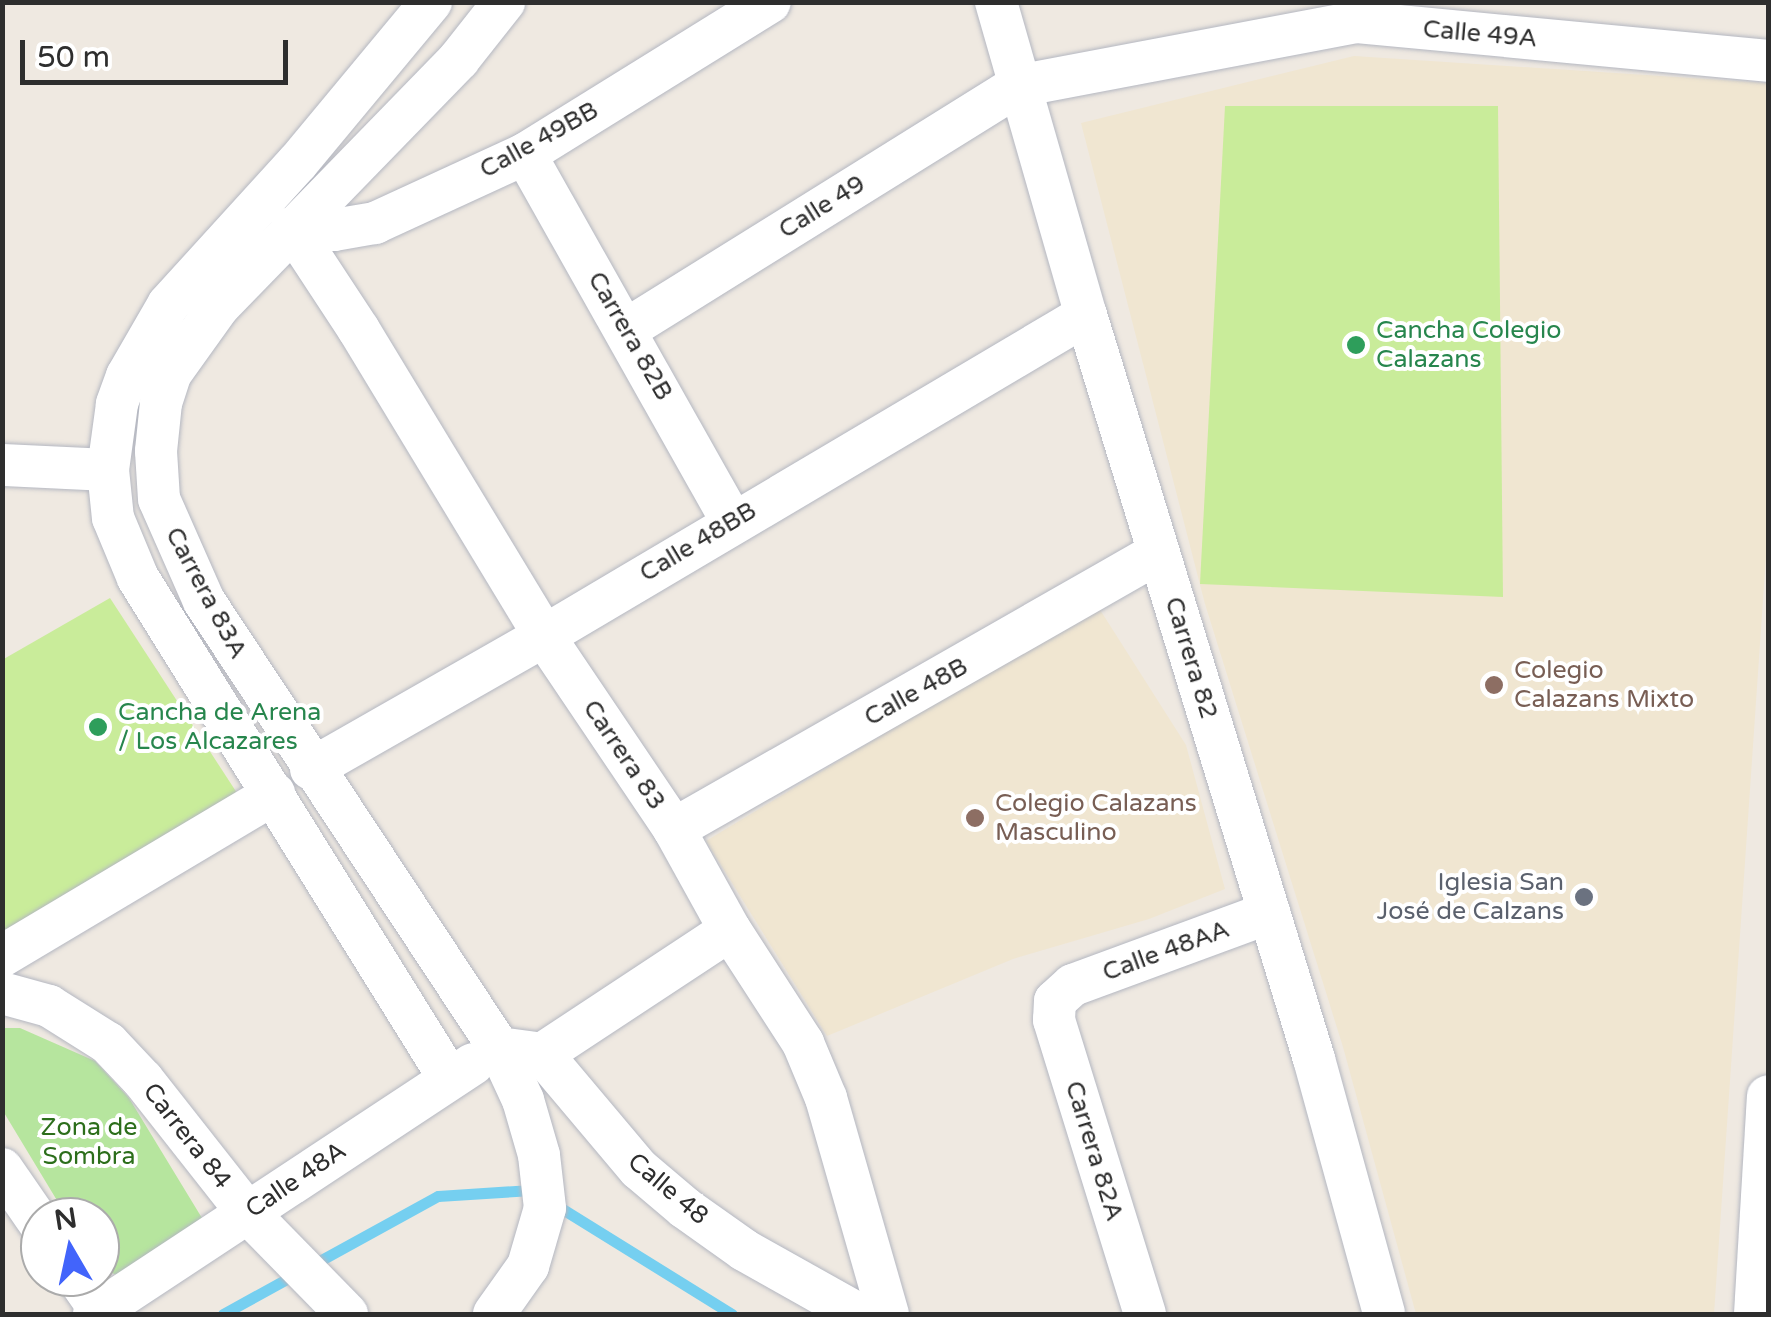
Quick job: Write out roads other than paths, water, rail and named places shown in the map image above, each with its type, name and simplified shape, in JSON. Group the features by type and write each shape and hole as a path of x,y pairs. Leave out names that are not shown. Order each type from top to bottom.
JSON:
{"street":[{"name":"Carrera 83A","path":"431,2 298,162 185,282 151,328 117,404 108,470 113,518 138,578 450,1078"},
{"path":"292,228 459,58 504,2"},
{"name":"Calle 49BB","path":"292,228 334,230 375,223 524,154 770,2"},
{"name":"Carrera 82","path":"996,2 1086,315 1314,1059 1384,1314"},
{"name":"Calle 49A","path":"1018,86 1357,12 1768,60"},
{"name":"Calle 49","path":"627,329 1018,86"},
{"name":"Carrera 82B","path":"524,154 627,329 732,520"},
{"name":"Carrera 83A","path":"292,228 219,306 170,373 161,404 156,452 160,498 185,562 218,625 499,1048 523,1100 545,1194 528,1266 494,1314"},
{"name":"Carrera 83","path":"292,228 359,330 544,636 674,829 730,930 815,1067 888,1314"},
{"name":"Calle 48BB","path":"311,769 544,636 732,520 1086,315"},
{"path":"2,465 108,470"},
{"name":"Calle 48B","path":"674,829 1158,553"},
{"path":"2,956 274,794"},
{"name":"Calle 48AA","path":"1065,990 1269,914"},
{"path":"499,1048 542,1054 730,930"},
{"name":"Carrera 82A","path":"1065,990 1054,1001 1054,1020 1144,1314"},
{"name":"Carrera 84","path":"2,993 49,1006 108,1043 144,1080 260,1224 342,1309"},
{"name":"Calle 48A","path":"90,1301 260,1224 450,1078 499,1048"},
{"name":"Calle 48","path":"542,1054 640,1170 685,1208 756,1257 858,1314"},
{"path":"1755,1314 1768,1096"},
{"path":"2,1169 21,1197"}],"waterway":[{"path":"223,1314 438,1196 532,1190"},
{"path":"556,1205 732,1314"}],"place":[{"name":"Cancha Colegio Calazans","path":"1356,345"},
{"name":"Colegio Calazans Mixto","path":"1494,685"},
{"name":"Cancha de Arena / Los Alcazares","path":"98,727"},
{"name":"Colegio Calazans Masculino","path":"975,818"},
{"name":"Iglesia San José de Calzans","path":"1584,897"}],"park label":[{"name":"Zona de Sombra","path":"89,1142"}]}
